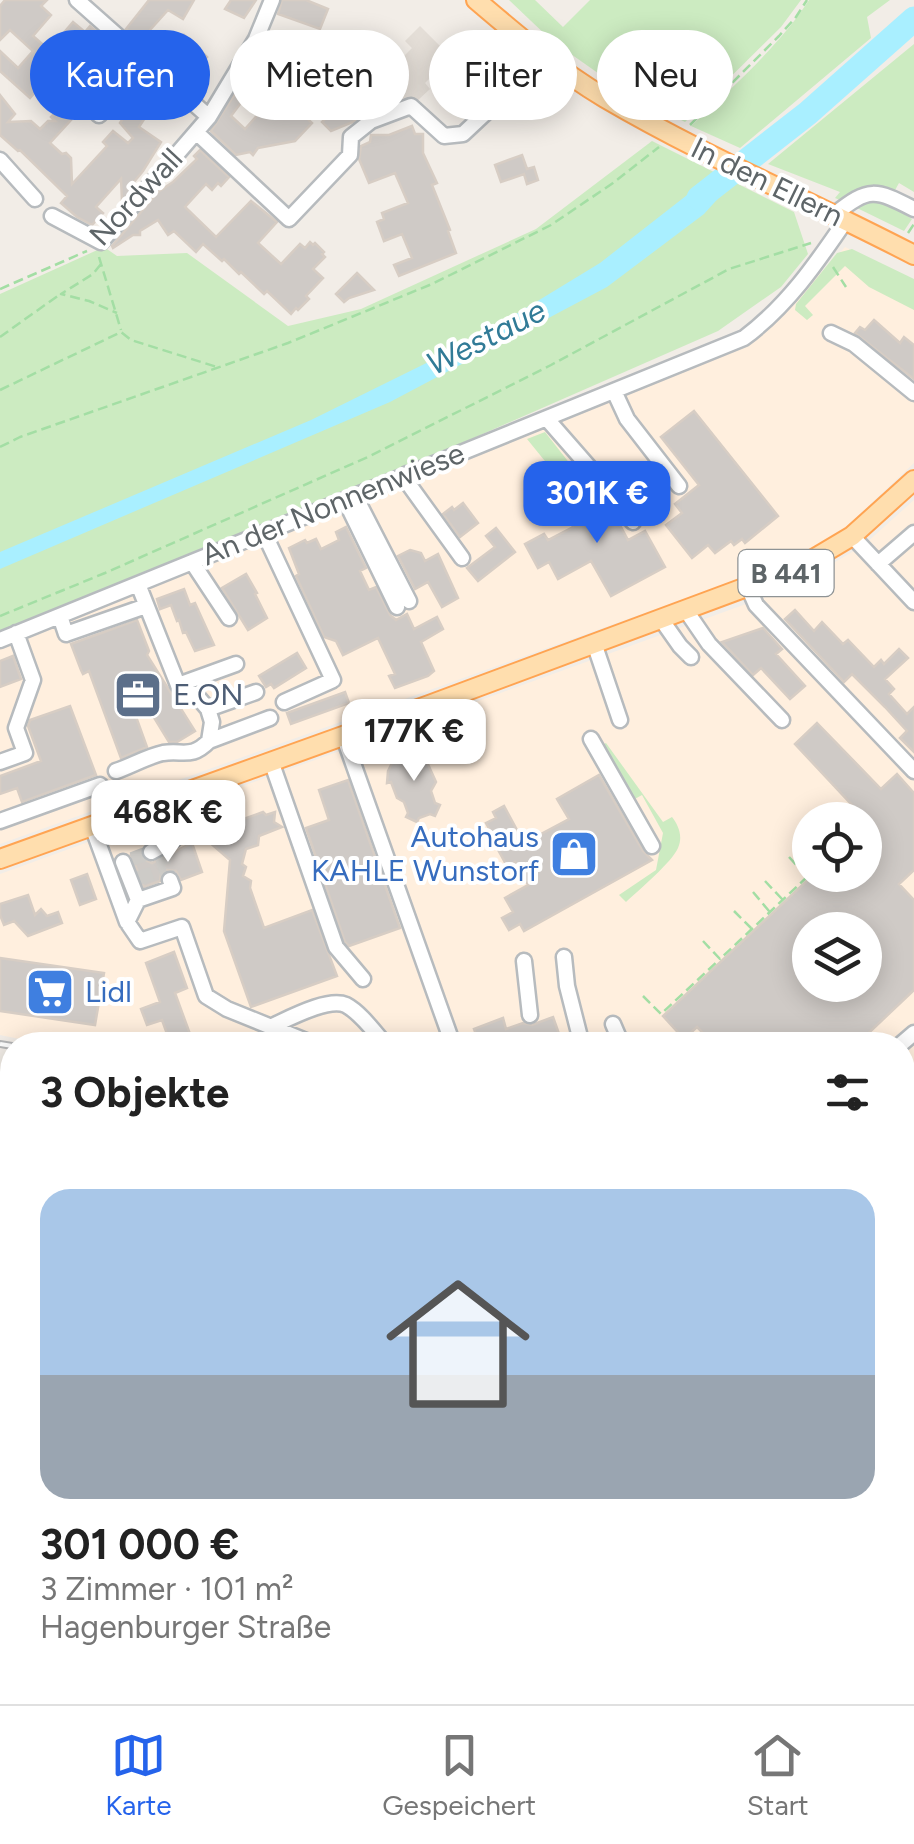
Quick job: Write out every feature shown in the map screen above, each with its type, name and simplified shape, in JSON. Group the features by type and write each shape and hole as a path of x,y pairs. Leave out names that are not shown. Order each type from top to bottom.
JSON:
{"main road":[{"name":"In den Ellern","path":"476,0 512,30"},
{"name":"In den Ellern","path":"577,79 674,136 914,256"},
{"name":"B 441","path":"2,853 172,798 800,568 852,536 914,480"}],"street":[{"path":"77,0 111,30"},
{"name":"Nordwall","path":"210,115 256,40 272,0"},
{"path":"196,132 288,219 350,155 351,136 371,121 411,106 444,136 463,134 478,120"},
{"name":"Nordwall","path":"98,244 206,120"},
{"path":"0,160 35,198"},
{"path":"841,217 860,194 892,197 914,209"},
{"path":"52,216 98,244"},
{"name":"An der Nonnenwiese","path":"0,640 744,338 781,306 810,273 841,217"},
{"path":"831,333 854,344 914,393"},
{"path":"614,391 627,419 680,486"},
{"path":"547,418 633,522"},
{"path":"406,474 410,486 462,558"},
{"path":"540,506 596,475"},
{"path":"350,498 403,604"},
{"path":"264,533 333,680 284,702"},
{"path":"878,564 914,533"},
{"path":"852,536 914,602"},
{"path":"192,562 229,618"},
{"path":"138,584 178,685 196,695 208,710 212,722 209,741"},
{"path":"748,587 756,606 914,772"},
{"path":"60,616 66,634 146,606"},
{"path":"684,609 710,644 782,720"},
{"path":"660,618 690,656"},
{"path":"0,762 25,754 16,728 33,680 16,634"},
{"path":"594,643 620,720"},
{"path":"178,685 236,664"},
{"path":"208,710 256,692"},
{"path":"116,771 164,753 200,750 209,741 270,718"},
{"path":"343,735 448,1032"},
{"path":"590,738 652,846"},
{"path":"271,761 336,947 363,979"},
{"path":"0,822 100,784"},
{"path":"157,851 173,840 172,798"},
{"path":"92,826 127,922 140,942 182,928 206,996 226,1009 285,1032"},
{"path":"103,856 128,860 138,900 127,922"},
{"path":"138,900 173,888 170,880"},
{"path":"564,957 579,1032"},
{"path":"524,961 530,1015"},
{"path":"270,1026 319,1006 344,1004 374,1032"},
{"path":"613,1024 616,1032"}],"path":[{"path":"0,447 288,343 432,284 551,225 696,120 779,36 807,0"},
{"path":"0,616 370,456 728,270 811,243 824,252 846,287"},
{"path":"98,244 121,332 131,340 218,368"},
{"name":"Nordwall","path":"0,289 98,244"},
{"path":"0,337 94,274 101,264"},
{"path":"60,294 89,300 116,313"},
{"path":"0,390 121,332"},
{"path":"88,580 92,590"},
{"path":"789,857 792,860"},
{"path":"764,881 782,900"},
{"path":"643,996 661,1014 792,891"},
{"path":"753,892 770,912"},
{"path":"734,911 752,929"},
{"path":"703,941 719,961"}],"shaded area":[{"path":"420,26 429,35 429,79 425,83 429,90 417,101 412,97 409,100 409,37"},
{"path":"845,247 914,280 914,463 846,527 798,558 0,844 0,644 749,344"},
{"path":"914,500 914,1032 0,1032 0,874 793,587 864,545"}],"green space":[{"path":"509,0 535,0 563,27 590,0 801,0 781,27 733,74 733,30 597,30 597,72 577,58 577,30 540,30"},
{"path":"809,0 890,0 867,17 871,38 740,148 691,126 697,120 733,120 733,87"},
{"path":"914,44 914,192 899,183 894,192 861,191 845,202 835,198 840,192 768,164"},
{"path":"652,141 794,212 808,254 781,287 718,331 469,440 0,632 0,294 104,247 117,256 187,253 288,326 361,309 536,229"},
{"path":"877,201 912,219 904,231 857,208"},
{"path":"852,249 914,279 914,310 869,287 845,266 805,306 813,315 807,320 795,310 837,253"},
{"path":"545,432 578,474 562,482 527,439"},
{"path":"606,743 663,822 672,817 680,836 678,848 669,861 626,902 619,895 656,870 663,833 642,795 633,800 602,745"}],"water":[{"path":"714,174 733,182 704,214 607,287 390,402 0,569 0,552 311,420 475,339 600,263"}],"building":[{"path":"5,0 47,0 41,6 51,15 38,30 30,30 30,48 10,30 0,40 0,6"},
{"path":"149,0 194,0 183,19 168,10 150,30 126,29"},
{"path":"231,0 256,0 244,18 225,9"},
{"path":"282,0 306,0 328,9 320,29 278,14"},
{"path":"73,22 83,30 66,30"},
{"path":"0,51 18,68 30,54 30,98 0,71"},
{"path":"0,95 15,114 8,122 31,121 40,129 48,121 71,120 50,143 71,158 72,184 107,146 103,142 113,131 128,143 133,138 120,123 144,120 139,127 161,142 122,202 121,179 96,207 103,213 92,225 61,203 67,196 0,135"},
{"path":"230,102 230,120 245,129 253,120 312,123 295,141 258,148 253,155 236,155 211,131"},
{"path":"324,120 356,120 331,131"},
{"path":"412,126 415,134 423,134 423,153 437,183 432,185 456,253 399,276 394,265 412,258 402,234 384,241 377,222 384,219 382,213 408,203 395,173 369,183 359,159 361,146 370,142 371,135 389,135"},
{"path":"200,150 229,177 212,190 206,184 185,207 216,237 251,201 277,222 258,243 281,264 300,244 305,248 310,242 315,243 324,252 325,257 313,269 323,278 298,310 291,314 267,291 264,294 203,244 196,252 174,231 168,235 158,220 140,231 140,235 133,235 113,248 158,192 197,159 194,156"},
{"path":"522,155 527,169 534,167 538,180 527,184 524,174 501,182 495,165"},
{"path":"357,273 374,290 344,302 336,294"},
{"path":"874,320 900,343 904,337 914,345 914,379 855,333 860,327 865,330"},
{"path":"694,411 778,516 745,543 742,539 734,545 731,541 715,553 708,545 692,558 666,525 682,513 675,504 699,485 661,437"},
{"path":"593,489 628,540 645,531 665,567 611,596 591,561 558,579 549,562 538,568 525,544 544,534 548,540 573,527 562,506"},
{"path":"463,503 478,523 460,537 443,514"},
{"path":"346,527 366,568 360,571 369,590 376,587 390,615 396,620 407,614 414,629 437,617 443,629 421,642 434,671 428,676 395,688 389,676 395,674 378,638 343,655 336,641 324,637 296,576 299,574 289,548 316,539 321,549 339,540 336,532"},
{"path":"496,528 515,552 478,581 467,568 495,547 486,536"},
{"path":"410,550 421,553 425,561 438,554 458,598 442,607 428,582 415,589 398,556"},
{"path":"246,574 267,618 248,630 222,588"},
{"path":"184,589 190,605 195,603 214,645 195,651 171,605 160,609 157,599"},
{"path":"795,610 814,631 822,622 843,644 848,640 874,667 881,660 884,664 899,649 908,658 885,679 894,689 889,694 907,714 914,707 914,752 900,738 907,731 885,707 852,674 844,682 785,619"},
{"path":"137,620 149,651 147,655 195,731 177,742 169,742 128,675 122,678 147,747 121,758 89,671 83,674 71,644"},
{"path":"763,628 782,649 776,654 805,686 790,699 761,668 753,675 722,642"},
{"path":"297,653 306,668 274,688 271,684 266,687 259,676"},
{"path":"13,656 21,679 0,687 0,661"},
{"path":"345,692 349,703 291,724 287,713"},
{"path":"70,706 96,775 22,802 17,788 0,794 0,776 41,761 28,726 30,720"},
{"path":"817,723 881,789 897,774 914,793 914,870 899,884 914,900 914,990 870,1032 702,1032 697,1027 692,1032 678,1032 663,1016 795,892 882,892 882,802 849,802 795,744"},
{"path":"421,749 436,782 431,791 435,803 440,805 435,816 430,814 417,822 406,817 404,802 397,798 391,782 387,783 388,771 401,753 403,756"},
{"path":"599,775 652,860 524,931 520,924 509,930 502,918 513,912 505,898 528,885 515,862 507,866 486,823 496,818 493,812 504,806 524,843 569,819 557,799"},
{"path":"348,780 400,928 349,946 306,828 329,820 319,790"},
{"path":"263,812 275,812 274,822 282,827 259,836 258,845 246,849 242,864 264,928 312,910 337,976 251,1007 224,931 230,860 208,841 210,831"},
{"path":"192,843 202,872 181,880 176,871 167,870 160,881 144,887 131,855 141,851 145,860 152,863"},
{"path":"87,874 96,899 80,905 71,880"},
{"path":"28,895 35,915 41,909 47,916 58,912 62,923 28,936 14,921 4,925 0,904"},
{"path":"174,952 187,988 175,993 189,1032 166,1032 162,1020 147,1025 141,1009 160,1002 146,963"},
{"name":"Lidl","path":"0,958 104,973 95,1025 0,1011"},
{"path":"553,1017 558,1032 474,1029 503,1018 506,1029 523,1023 532,1025"}],"waterway":[{"name":"Westaue","path":"699,198 808,113 914,19"}],"tunnel":[{"path":"132,859 151,852"},
{"path":"160,852 170,880"},
{"path":"139,878 166,869"}],"place":[{"name":"E.ON","path":"138,695"},
{"name":"Autohaus KAHLE Wunstorf","path":"574,854"},
{"name":"Lidl","path":"50,992"}]}
